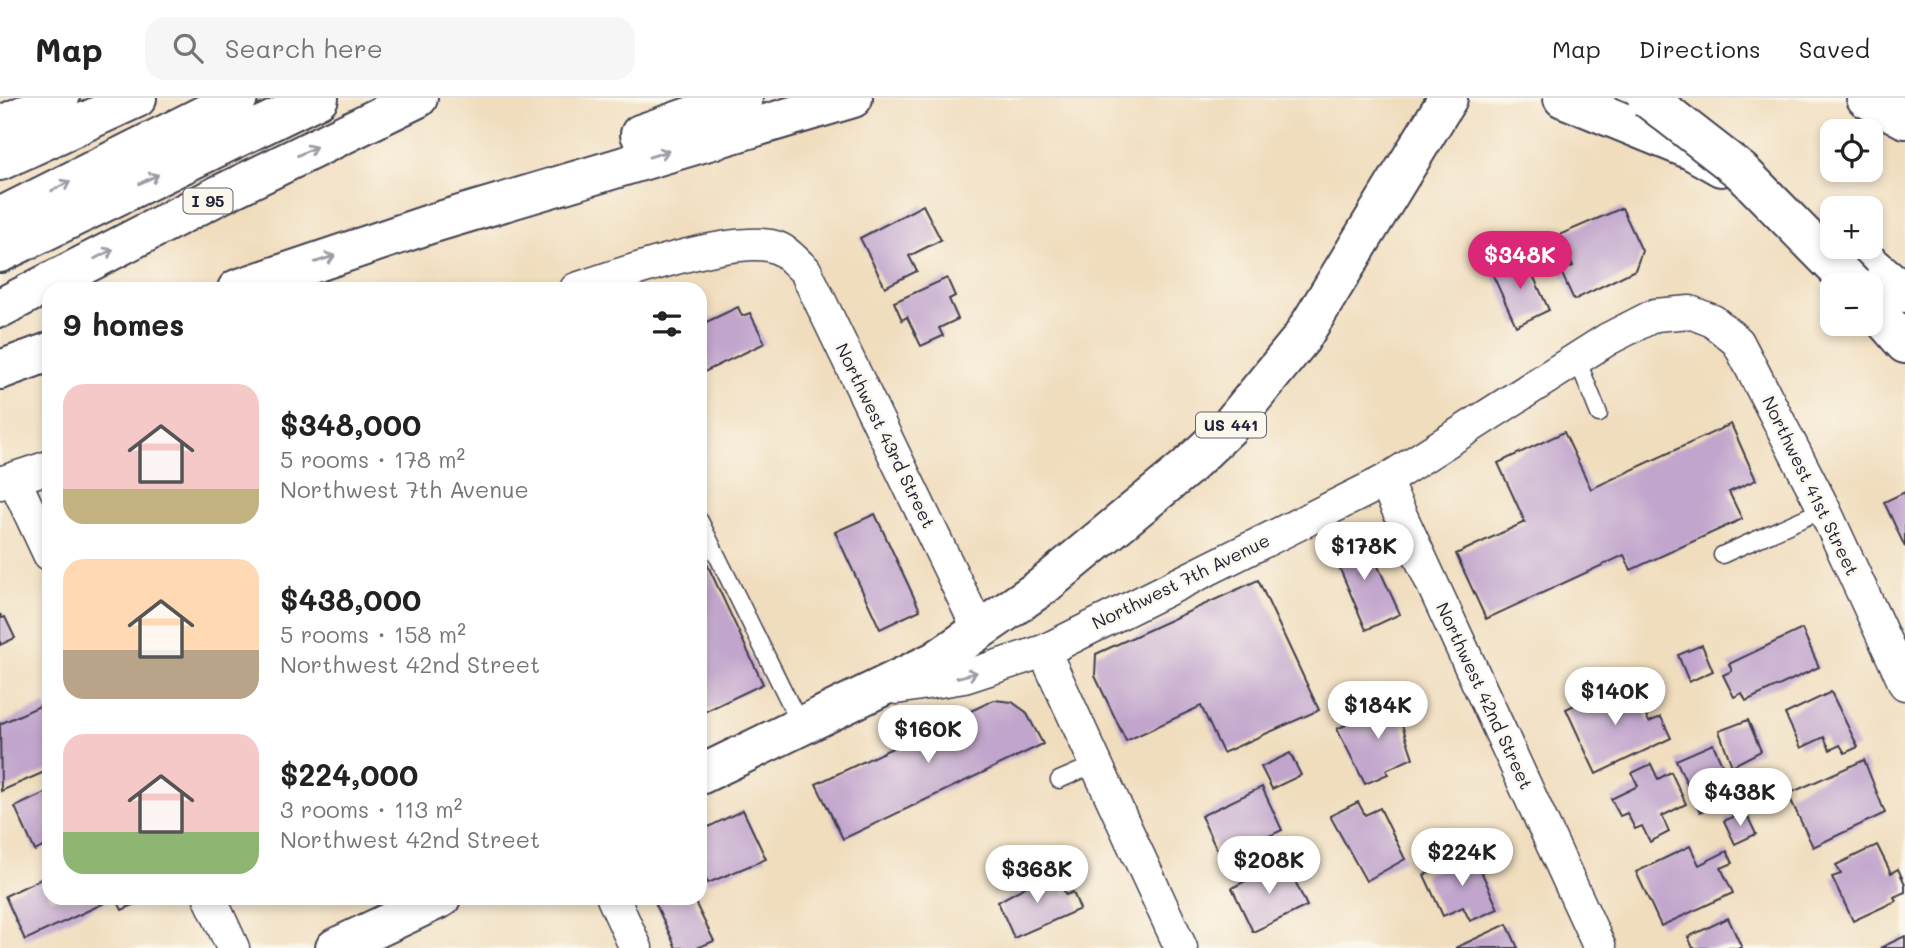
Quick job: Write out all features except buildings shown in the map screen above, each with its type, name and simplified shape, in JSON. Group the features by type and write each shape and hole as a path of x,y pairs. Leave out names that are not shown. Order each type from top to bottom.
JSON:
{"main road":[{"path":"0,127 60,98"},
{"path":"0,161 137,98"},
{"path":"0,217 239,98"},
{"path":"0,253 319,98"},
{"name":"I 95","path":"50,282 221,194 418,98"},
{"path":"430,224 496,186 743,98"},
{"path":"258,282 430,224 853,98"},
{"name":"Northwest 7th Avenue","path":"707,772 876,692 935,661 980,632 1089,550 1185,469 1229,427 1301,339 1352,260 1448,98"},
{"path":"1563,98 1691,150 1820,229"},
{"path":"1647,98 1741,172 1841,273"},
{"path":"1866,98 1905,119"},
{"path":"1864,259 1905,293"},
{"name":"I 95","path":"0,308 42,286"},
{"path":"1883,319 1905,344"},
{"path":"0,370 42,355"},
{"path":"335,948 423,905"}],"street":[{"name":"Northwest 43rd Street","path":"604,282 719,247 748,244 779,248 805,270 980,632"},
{"name":"Northwest 7th Avenue","path":"876,692 964,677 1044,651 1385,481 1577,359 1655,315 1690,312"},
{"name":"Northwest 41st Street","path":"1690,312 1713,321 1738,342 1824,509 1905,684"},
{"path":"42,469 7,481 42,542"},
{"name":"Northwest 42nd Street","path":"1385,481 1600,948"},
{"path":"1044,651 1181,948"},
{"path":"213,905 233,948"},
{"path":"615,905 636,948"}],"lane":[{"path":"1577,359 1599,414"},
{"path":"1722,555 1824,509"},
{"path":"707,535 802,727"},
{"path":"1059,780 1096,764"}]}
